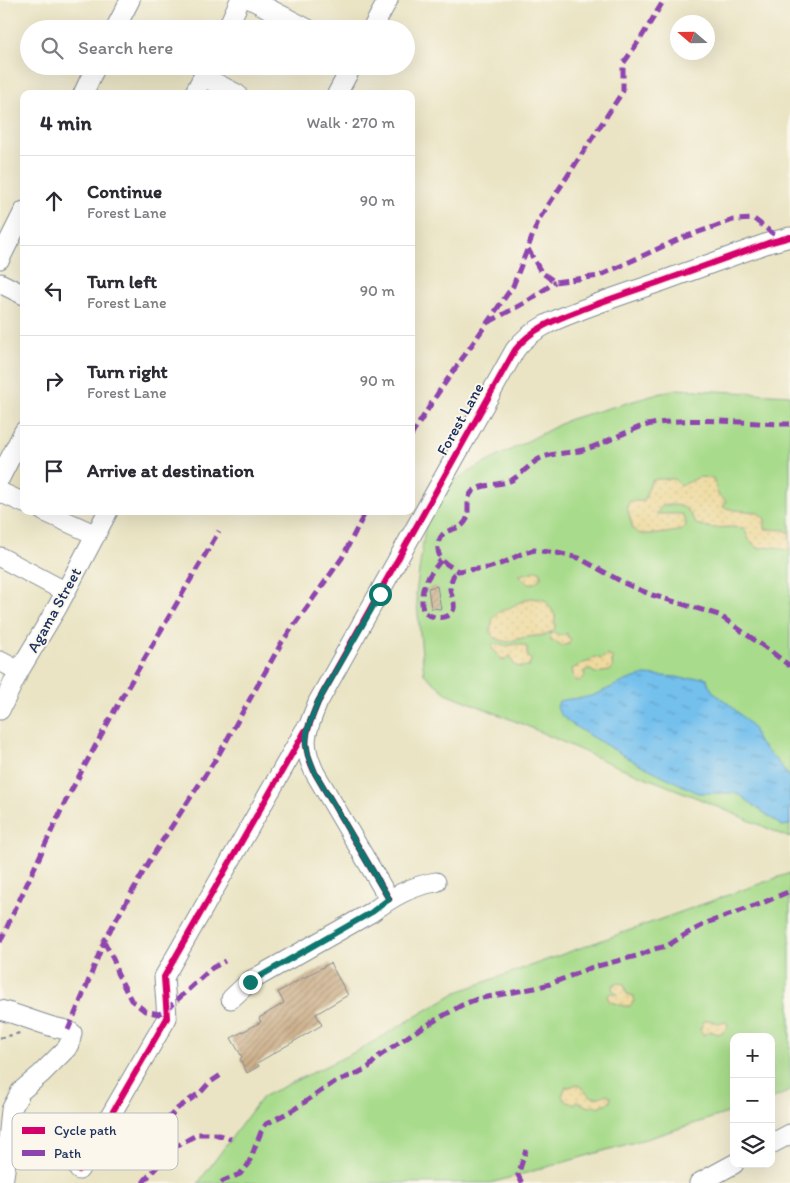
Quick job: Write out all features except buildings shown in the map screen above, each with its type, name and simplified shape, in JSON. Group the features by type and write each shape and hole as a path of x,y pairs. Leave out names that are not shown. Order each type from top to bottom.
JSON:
{"street":[{"path":"120,20 130,0"},
{"path":"231,20 240,0"},
{"path":"252,0 291,20"},
{"path":"377,20 388,0"},
{"path":"85,90 92,75"},
{"path":"196,90 204,75"},
{"path":"210,75 231,90"},
{"path":"339,90 347,75"},
{"path":"0,259 20,220"},
{"name":"Forest Lane","path":"389,899 311,765 306,744 307,732 318,702 520,343 533,332 575,312 768,243 790,237"},
{"path":"0,283 20,293"},
{"path":"0,478 20,439"},
{"path":"0,492 20,501"},
{"path":"52,515 96,534"},
{"name":"Agama Street","path":"0,710 19,671 66,592 106,515"},
{"path":"0,557 66,592"},
{"path":"0,662 19,671"},
{"path":"111,1113 166,1018 164,977 310,722"},
{"path":"231,1000 250,982 372,912 389,899 411,888 436,882"},
{"path":"0,1010 51,1027 68,1030 72,1033 67,1048 21,1091 11,1110 3,1183"},
{"path":"775,1142 790,1134"},
{"path":"700,1183 730,1166"}],"green space":[{"path":"676,389 790,395 790,838 446,693 424,674 416,593 426,521 446,487 470,471 570,419"},
{"path":"790,873 790,1091 775,1097 775,1033 730,1033 730,1112 649,1138 491,1183 198,1183 262,1097 361,1049 457,992"}],"sand":[{"path":"699,477 713,478 718,495 726,501 723,507 757,512 765,519 765,529 785,530 790,534 790,551 774,547 758,548 749,540 744,528 712,528 696,524 684,507 676,505 663,505 656,514 682,514 686,523 685,528 659,534 640,534 633,529 627,507 630,501 644,501 651,481 674,479 681,486"},
{"path":"536,570 541,572 541,578 534,583 529,584 519,575 530,573"},
{"path":"531,598 545,600 555,615 555,629 545,635 507,642 494,638 490,632 493,618 499,612"},
{"path":"550,633 562,636 567,633 571,640 568,644 562,646 557,642 551,641"},
{"path":"492,644 505,646 519,644 527,647 527,655 531,660 529,666 519,667 514,665 510,655 506,660 501,659 493,650"},
{"path":"607,655 613,658 613,667 610,671 595,673 589,669 584,671 585,675 581,681 574,680 572,669 590,662 591,659 596,657 601,659"},
{"path":"617,983 624,984 627,994 634,996 634,1001 630,1006 610,1002 607,996 611,993 618,994 612,989 613,985"},
{"path":"708,1020 719,1023 726,1022 729,1027 721,1034 710,1031 703,1035 700,1030 704,1021"},
{"path":"577,1084 592,1097 607,1094 611,1097 610,1102 598,1107 594,1105 589,1107 577,1100 575,1104 566,1101 562,1096 566,1086 570,1087"}],"water":[{"path":"645,675 685,679 707,678 708,684 714,693 748,722 754,730 757,741 779,763 790,778 790,825 782,826 737,793 698,793 637,763 570,723 560,714 557,707 559,701 594,695 625,681"}],"marked path":[{"path":"415,430 438,393 513,286 539,219 623,91 623,64 664,0"},
{"path":"528,249 541,272 555,282 599,276 679,239 733,220 754,219 780,239"},
{"path":"489,322 528,301 555,282"},
{"path":"790,424 697,421 661,423 643,426 583,450 544,457 535,461 512,480 480,487 472,492 468,500 468,514 465,523 444,533 439,539 438,547 439,555 443,561 458,571 488,568 534,550 579,558 626,584 652,595 719,615 790,666"},
{"path":"68,1030 104,941 153,855 219,754 282,642 342,558 364,515"},
{"path":"0,942 64,804 118,704 219,531"},
{"path":"441,560 431,573 423,589 423,612 440,618 452,612 454,606 450,585 454,574 458,571"},
{"path":"221,1183 240,1174 248,1165 266,1124 293,1110 336,1081 369,1067 378,1057 413,1033 462,1005 477,999 550,984 590,968 667,946 709,922 790,891"},
{"path":"104,941 131,1000 145,1011 159,1014 212,968 225,961"},
{"path":"173,1113 224,1073"},
{"path":"178,1145 198,1134 215,1134 231,1139"},
{"path":"522,1183 518,1175 526,1150"},
{"path":"143,1183 154,1170"}],"cycle path":[{"path":"389,899 315,773 307,753 306,737 318,702 515,350 538,329 566,316 612,298 790,237"},
{"path":"112,1113 167,1018 164,977 305,731"}],"route":[{"path":"250,982 294,955 372,912 389,899 315,773 306,744 307,732 318,702 380,594"}]}
